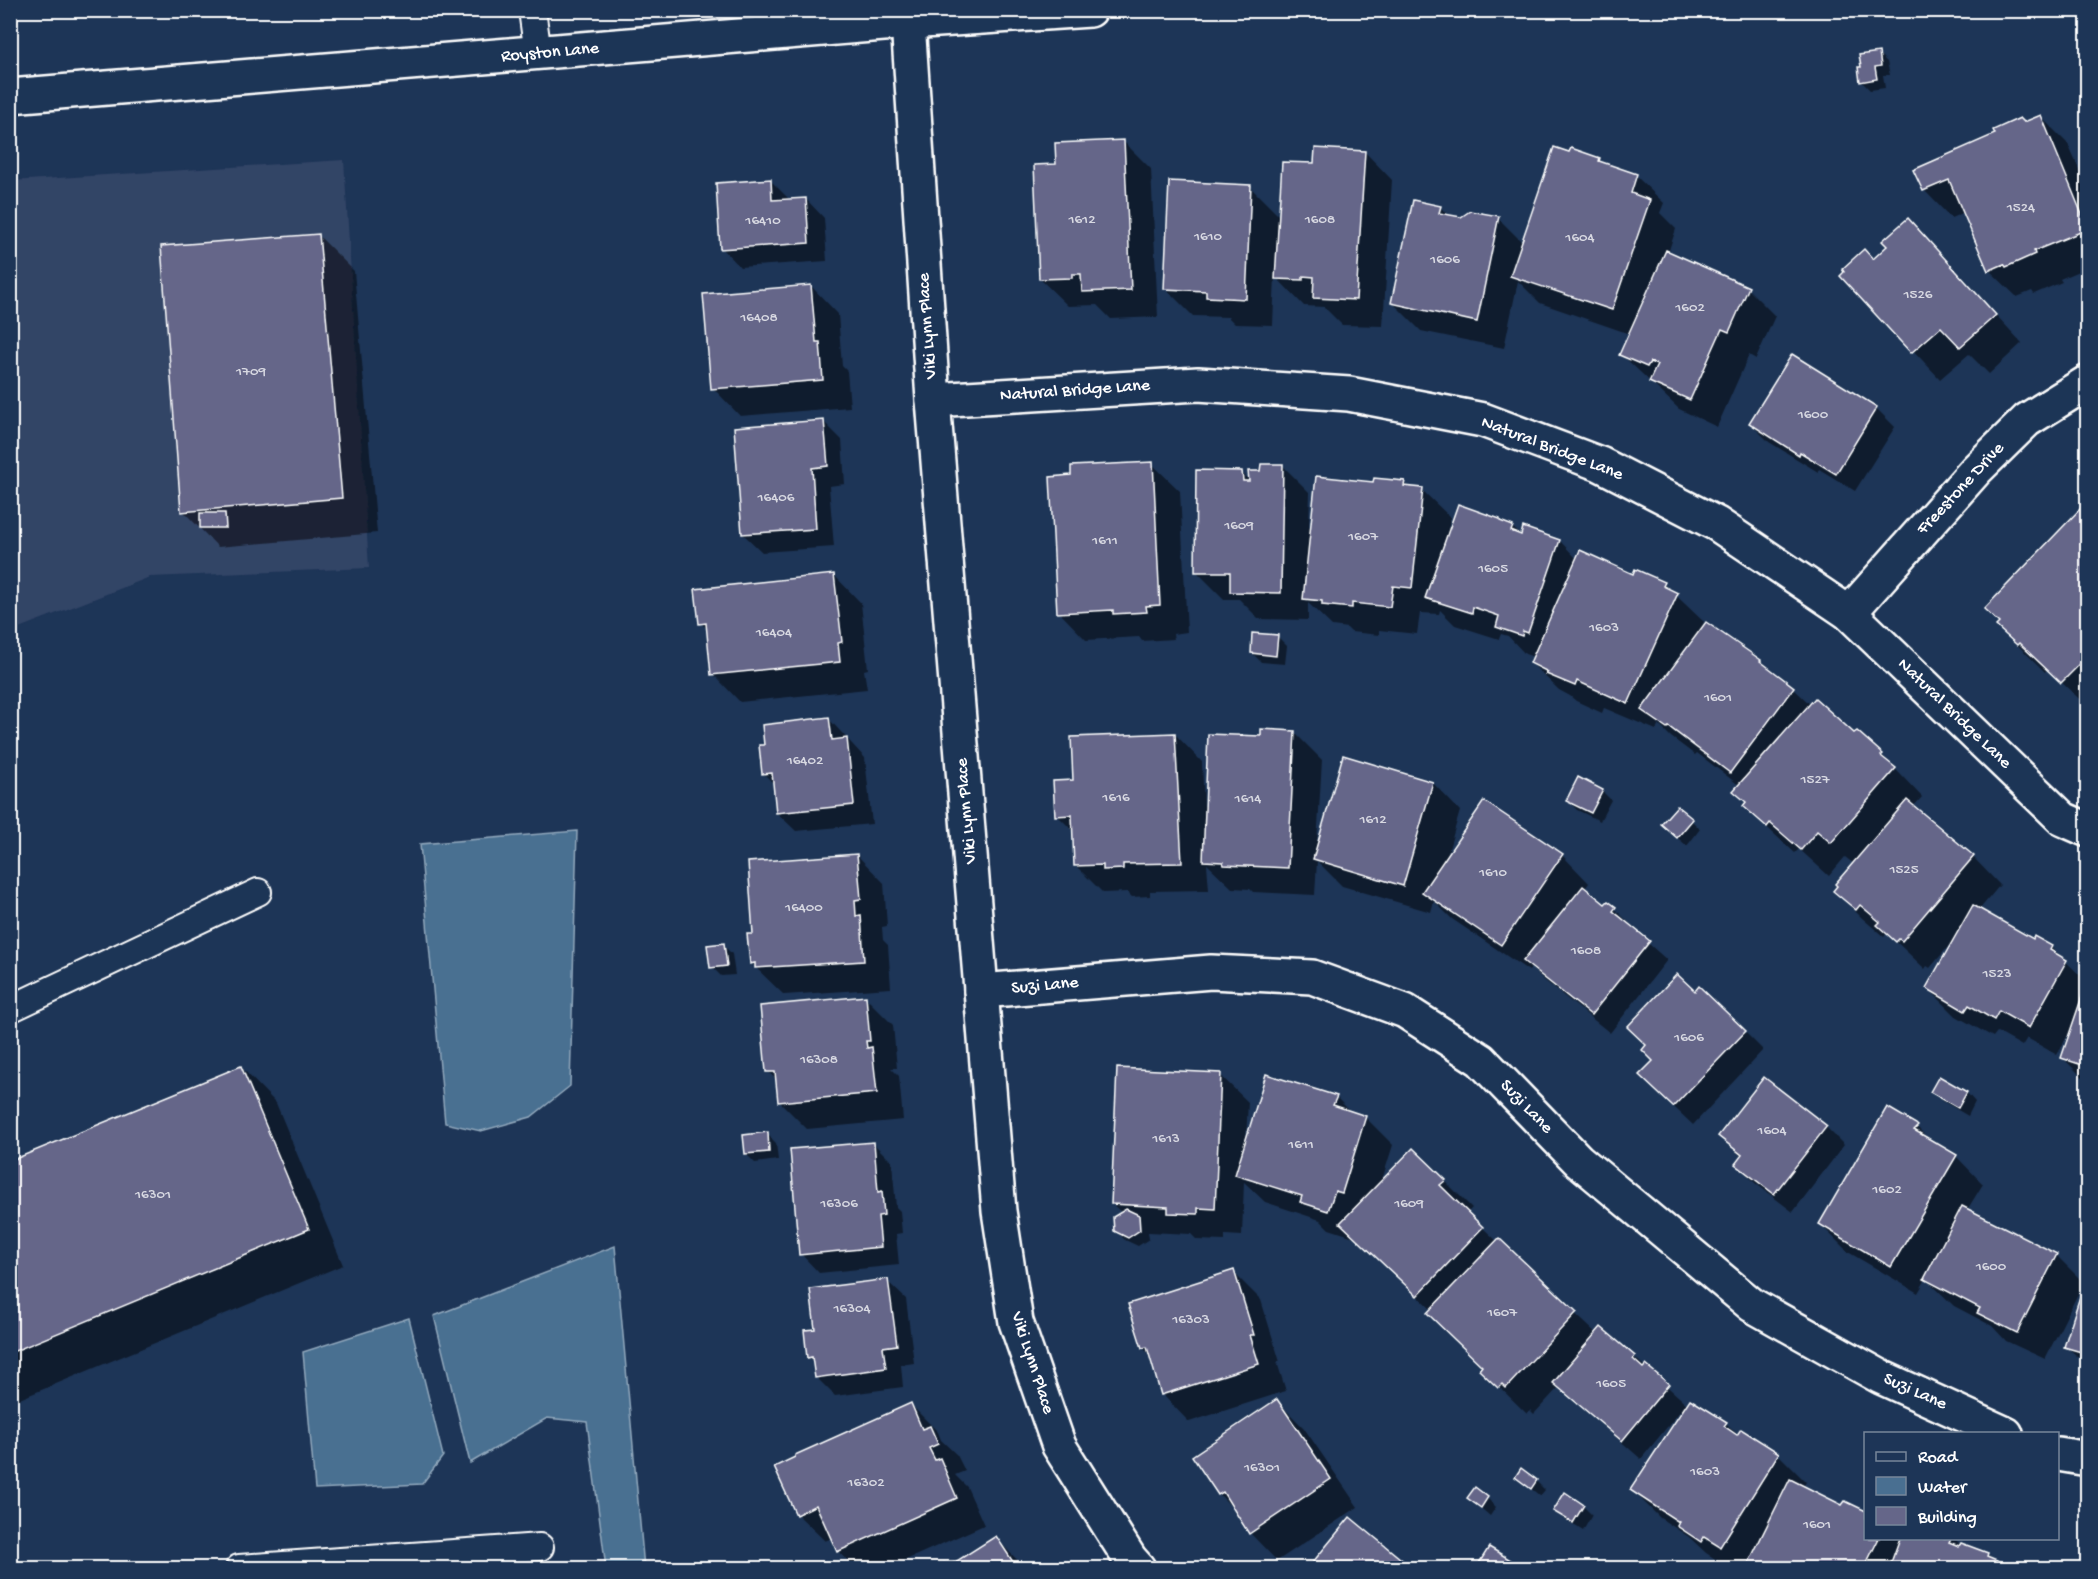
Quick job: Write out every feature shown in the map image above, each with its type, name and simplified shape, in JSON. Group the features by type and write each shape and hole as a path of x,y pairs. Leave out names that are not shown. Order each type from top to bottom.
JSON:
{"street":[{"name":"Royston Lane","path":"10,96 538,54 907,16 1090,10"},
{"name":"Viki Lynn Place","path":"907,16 933,400 999,1211 1016,1322 1059,1446 1138,1569"},
{"name":"Freestone Drive","path":"1849,613 1976,470 2027,420 2088,381"},
{"name":"Natural Bridge Lane","path":"933,400 1198,384 1349,394 1483,420 1600,464 1717,524 1849,613 2063,819 2088,830"},
{"name":"Suzi Lane","path":"981,991 1211,972 1312,977 1405,1011 1481,1060 1578,1161 1752,1305 1881,1377 2002,1432"},
{"path":"2059,1454 2088,1459"}],"lane":[{"path":"532,10 538,54"},
{"path":"10,1009 258,892"},
{"path":"238,1569 540,1547"}],"shaded area":[{"path":"344,160 369,568 150,577 11,631 11,181"}],"water":[{"path":"577,831 570,1086 531,1117 481,1131 445,1123 420,844"},
{"path":"615,1246 644,1568 606,1568 587,1422 547,1418 470,1463 434,1316"},
{"path":"409,1318 443,1456 422,1484 315,1489 303,1352"}],"building":[{"path":"1879,52 1881,66 1875,67 1877,79 1860,82 1859,55"},
{"path":"2041,115 2088,229 2034,251 2035,254 2006,267 2004,264 1988,271 1949,180 1923,191 1913,170 1995,134 1993,130 2020,118 2024,122"},
{"path":"1124,140 1131,290 1082,292 1081,274 1072,274 1072,278 1039,279 1034,165 1056,164 1055,143"},
{"path":"1554,147 1569,152 1571,148 1600,158 1599,161 1637,174 1631,193 1650,200 1612,310 1510,276"},
{"path":"1315,148 1365,151 1356,300 1313,298 1314,277 1303,276 1303,280 1275,279 1282,162 1314,163"},
{"path":"771,179 772,200 806,198 809,243 720,249 716,183"},
{"path":"1169,181 1251,185 1246,299 1206,297 1206,291 1164,289"},
{"path":"1413,200 1441,206 1439,213 1461,217 1470,211 1499,216 1477,322 1391,303"},
{"path":"1908,218 1996,315 1960,347 1941,327 1911,353 1840,276 1844,272 1842,269 1864,249 1873,259 1887,246 1882,241"},
{"path":"319,234 342,498 181,512 161,246"},
{"path":"1666,250 1749,287 1729,332 1722,329 1690,400 1649,382 1657,365 1650,362 1647,367 1619,355"},
{"path":"811,285 816,342 820,342 823,380 711,389 703,294"},
{"path":"1792,354 1877,407 1836,474 1800,452 1799,455 1749,423"},
{"path":"824,420 828,466 812,468 816,529 742,534 734,427"},
{"path":"1153,462 1160,605 1146,606 1147,612 1113,614 1113,610 1057,613 1050,477 1071,475 1071,466"},
{"path":"1261,464 1283,464 1281,593 1230,592 1230,572 1195,572 1196,470 1242,471 1243,481 1249,481 1248,471 1260,471"},
{"path":"1316,476 1373,482 1374,478 1405,481 1404,486 1423,488 1412,588 1393,586 1390,607 1352,603 1352,608 1322,605 1322,601 1303,599"},
{"path":"1458,504 1500,519 1513,526 1511,531 1521,535 1523,527 1560,540 1528,633 1523,631 1522,636 1496,627 1499,616 1473,607 1472,613 1425,598"},
{"path":"2082,507 2088,512 2088,656 2061,683 2019,643 2017,645 1996,626 1999,623 1984,609"},
{"path":"200,513 225,513 226,528 200,528"},
{"path":"1580,550 1633,574 1635,569 1665,582 1663,586 1678,593 1628,704 1577,681 1575,686 1546,674 1548,672 1530,663"},
{"path":"834,574 842,642 838,643 840,662 711,675 706,623 699,624 695,589"},
{"path":"1706,622 1761,660 1794,687 1730,773 1669,727 1667,728 1641,710"},
{"path":"1252,633 1278,635 1276,656 1251,653"},
{"path":"1815,698 1854,733 1857,731 1896,768 1831,843 1817,831 1801,850 1770,823 1767,827 1743,806 1746,802 1733,791"},
{"path":"829,717 832,740 847,738 854,805 776,813 772,773 762,774 759,745 764,745 762,725"},
{"path":"1261,729 1295,731 1288,868 1224,865 1223,862 1203,861 1208,734 1261,736"},
{"path":"1175,733 1182,863 1123,864 1123,869 1103,870 1103,865 1074,866 1072,815 1055,816 1053,781 1073,780 1071,737"},
{"path":"1343,755 1433,782 1403,886 1313,859"},
{"path":"1578,777 1603,790 1591,813 1566,801"},
{"path":"1907,800 1974,856 1902,941 1899,939 1896,942 1877,925 1880,922 1860,905 1856,910 1833,891 1837,886 1835,884"},
{"path":"1484,801 1563,854 1501,945 1422,892"},
{"path":"1677,806 1693,819 1677,838 1661,824"},
{"path":"857,854 861,899 855,900 856,916 861,915 864,961 755,968 755,963 750,964 747,934 753,934 748,862"},
{"path":"1583,886 1605,904 1608,901 1616,907 1613,911 1650,941 1591,1015 1523,961"},
{"path":"1973,905 2033,939 2034,936 2052,946 2050,950 2067,960 2029,1028 1999,1011 1994,1020 1969,1005 1965,1011 1926,988"},
{"path":"724,943 727,966 710,968 707,945"},
{"path":"1677,974 1695,991 1699,986 1746,1031 1673,1107 1639,1075 1653,1061 1642,1050 1646,1045 1627,1027"},
{"path":"2088,979 2088,1067 2061,1058"},
{"path":"866,996 870,1041 866,1041 867,1048 872,1047 877,1093 778,1102 775,1072 766,1072 760,1006"},
{"path":"241,1066 309,1229 10,1353 10,1161"},
{"path":"1117,1068 1221,1073 1215,1209 1198,1208 1198,1214 1168,1213 1168,1207 1111,1204"},
{"path":"1266,1074 1337,1096 1333,1105 1366,1116 1342,1193 1335,1191 1328,1211 1300,1202 1302,1196 1235,1175"},
{"path":"1939,1076 1967,1092 1958,1108 1930,1092"},
{"path":"1764,1077 1827,1126 1774,1194 1735,1164 1742,1155 1718,1136"},
{"path":"1887,1107 1916,1124 1918,1126 1914,1130 1957,1155 1891,1267 1819,1224"},
{"path":"768,1132 769,1152 745,1154 743,1135"},
{"path":"874,1142 878,1192 882,1191 884,1215 878,1216 881,1247 799,1255 790,1149"},
{"path":"1413,1148 1446,1180 1440,1185 1483,1227 1417,1296 1340,1223"},
{"path":"1962,1206 2057,1254 2017,1333 1977,1313 1980,1308 1924,1279"},
{"path":"1126,1209 1139,1215 1140,1230 1128,1238 1114,1231 1113,1217"},
{"path":"1499,1238 1577,1312 1506,1388 1502,1384 1498,1388 1479,1370 1482,1366 1427,1313"},
{"path":"1234,1270 1254,1335 1250,1335 1259,1364 1161,1395 1147,1347 1142,1348 1128,1304"},
{"path":"2088,1271 2088,1354 2064,1347"},
{"path":"888,1279 897,1345 883,1347 886,1368 815,1378 812,1357 807,1358 804,1330 815,1329 810,1289"},
{"path":"1601,1327 1635,1356 1633,1359 1643,1368 1646,1365 1669,1384 1622,1441 1553,1383"},
{"path":"1277,1399 1331,1479 1249,1534 1223,1492 1218,1495 1192,1456"},
{"path":"1690,1399 1727,1422 1724,1426 1737,1435 1741,1429 1779,1453 1720,1547 1704,1537 1701,1542 1677,1526 1679,1522 1630,1490"},
{"path":"911,1403 922,1429 930,1426 938,1444 929,1448 935,1460 940,1458 957,1498 837,1552 816,1505 796,1515 774,1467 795,1455"},
{"path":"1521,1468 1537,1480 1531,1489 1515,1477"},
{"path":"1790,1479 1842,1505 1845,1501 1864,1510 1864,1540 1878,1540 1864,1568 1746,1568"},
{"path":"1475,1487 1488,1497 1481,1508 1467,1498"},
{"path":"1565,1492 1584,1505 1573,1523 1553,1511"},
{"path":"1350,1517 1356,1522 1412,1568 1308,1568"},
{"path":"996,1536 1017,1568 946,1568"},
{"path":"1899,1540 1950,1540 1949,1542 1959,1546 1961,1543 1988,1553 1987,1556 2004,1563 2002,1568 1889,1568"},
{"path":"1489,1547 1524,1568 1476,1568"},
{"path":"944,1563 946,1568 936,1568"}]}
